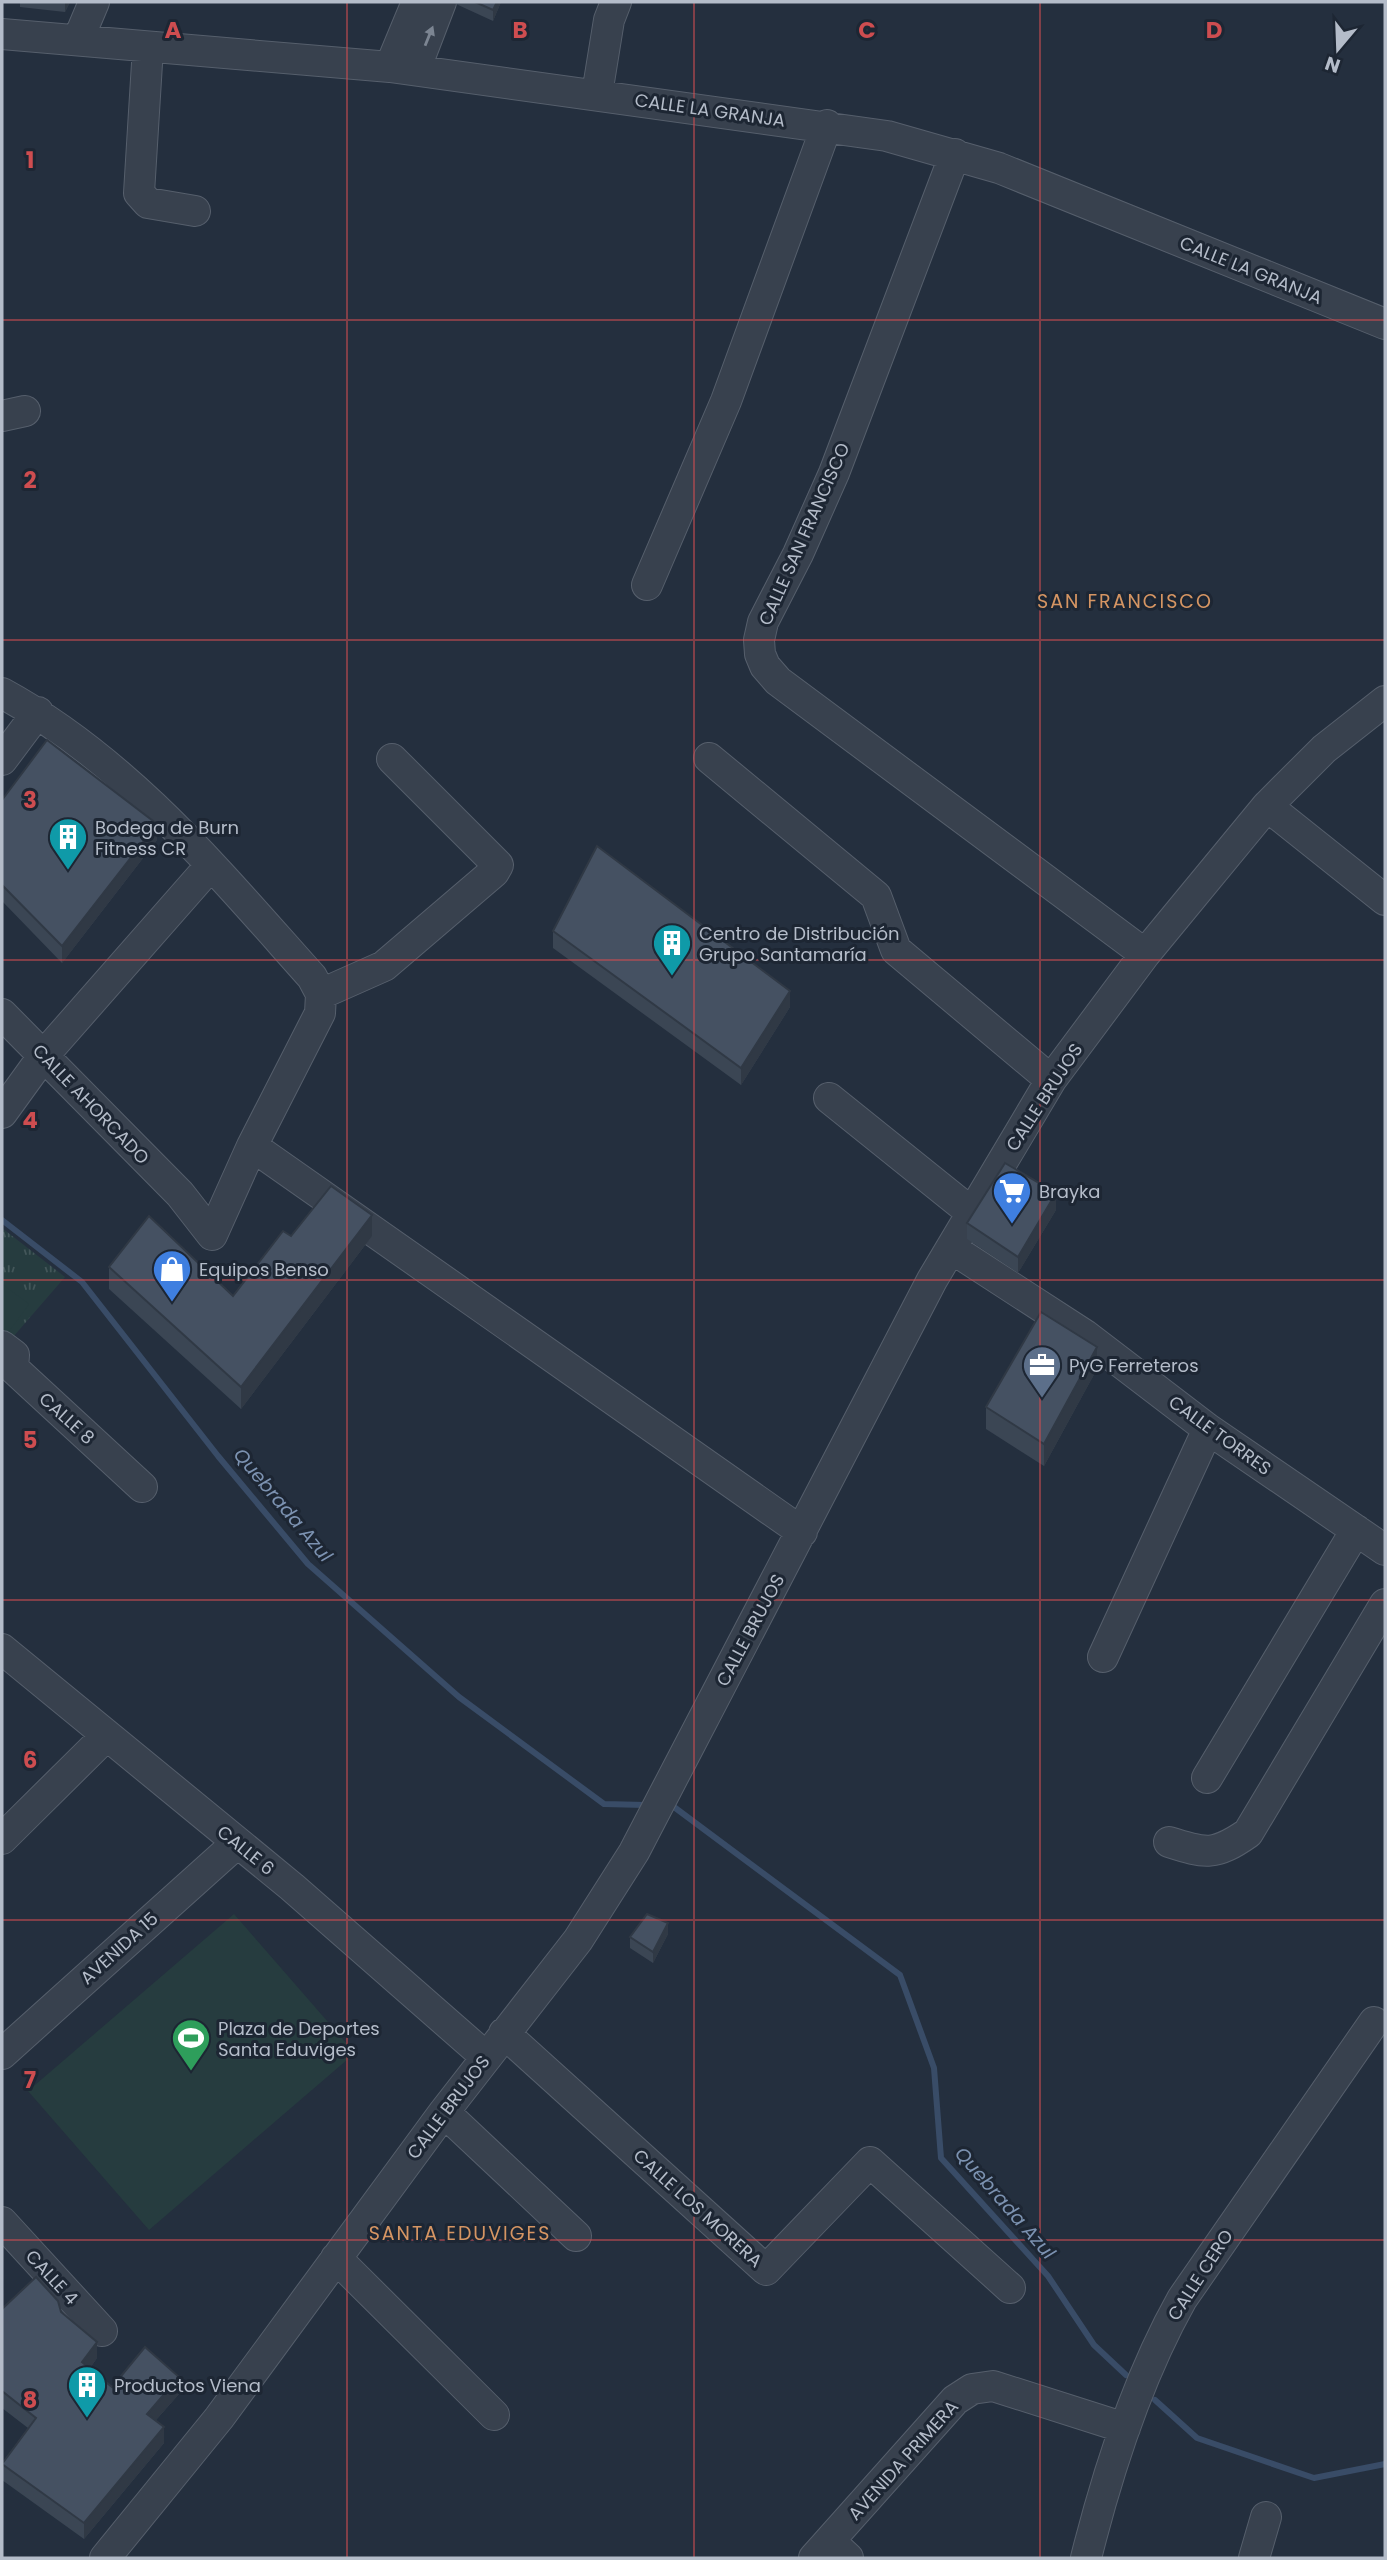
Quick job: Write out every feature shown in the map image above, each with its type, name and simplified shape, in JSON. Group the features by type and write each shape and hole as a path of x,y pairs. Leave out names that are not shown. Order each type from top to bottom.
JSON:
{"street":[{"path":"78,40 94,2"},
{"path":"402,69 416,2"},
{"path":"402,69 441,2"},
{"path":"597,94 609,20 616,2"},
{"name":"CALLE LA GRANJA","path":"2,34 402,69 887,135 1012,173 1385,324"},
{"path":"148,47 139,192 148,203 195,211"},
{"path":"647,585 726,401 827,125"},
{"name":"CALLE SAN FRANCISCO","path":"955,154 834,473 799,554 763,622 758,640 760,654 765,666 778,681 1145,954"},
{"path":"2,692 38,712 116,769 211,865 312,976 321,994 320,1013 252,1146 803,1532"},
{"name":"CALLE BRUJOS","path":"105,2558 219,2417 444,2112 578,1940 634,1852 951,1248 1051,1080 1145,954 1267,806 1324,749 1385,701"},
{"path":"2,760 38,712"},
{"path":"709,758 876,896 896,950 1051,1080"},
{"path":"321,994 384,966 494,872 498,865 392,759"},
{"path":"1267,806 1385,900"},
{"path":"2,1113 44,1055 211,865"},
{"name":"CALLE AHORCADO","path":"2,1014 180,1194 212,1235 252,1146"},
{"path":"829,1098 972,1213"},
{"name":"CALLE TORRES","path":"951,1248 1085,1335 1208,1429 1385,1550"},
{"name":"CALLE 8","path":"2,1346 14,1355 13,1368 142,1487"},
{"path":"1103,1657 1208,1429"},
{"path":"1207,1778 1356,1530"},
{"path":"1168,1842 1197,1851 1225,1849 1248,1833 1385,1604"},
{"name":"CALLE 6","path":"2,1649 292,1887 486,2057"},
{"path":"2,1839 106,1736"},
{"name":"AVENIDA 15","path":"2,2053 237,1843"},
{"name":"CALLE CERO","path":"1086,2558 1125,2428 1158,2344 1182,2300 1374,2022"},
{"name":"CALLE LOS MORERA","path":"504,2033 766,2270 870,2162 1010,2288"},
{"path":"444,2112 576,2236"},
{"name":"CALLE 4","path":"2,2222 102,2331"},
{"path":"336,2258 494,2415"},
{"name":"AVENIDA PRIMERA","path":"830,2553 956,2400 972,2389 993,2386 1125,2428"},
{"path":"1254,2558 1266,2517"}],"green space":[{"path":"2,1228 65,1277 13,1337 2,1329"},
{"path":"2,1284 29,1304 8,1333 2,1328"},
{"name":"Plaza de Deportes Santa Eduviges","path":"234,1914 355,2053 149,2230 28,2091"}],"building":[{"path":"475,2 497,2 493,10"},
{"name":"Bodega de Burn Fitness CR","path":"47,740 157,824 62,946 2,885 2,800"},
{"name":"Centro de Distribución Grupo Santamaría","path":"597,846 790,991 741,1068 553,931"},
{"name":"Brayka","path":"1005,1163 1056,1193 1018,1257 967,1223"},
{"name":"Equipos Benso","path":"331,1186 372,1215 241,1387 109,1267 149,1216 233,1296 283,1231 291,1236"},
{"name":"PyG Ferreteros","path":"1041,1312 1097,1347 1044,1444 986,1407"},
{"path":"647,1914 668,1923 653,1952 630,1937"},
{"name":"Productos Viena","path":"36,2277 58,2301 61,2312 97,2342 82,2362 112,2387 145,2347 179,2377 147,2414 164,2427 84,2523 2,2464 36,2418 2,2391 2,2309"}],"waterway":[{"name":"Quebrada Azul","path":"2,1220 82,1282 218,1456 308,1564 459,1697 604,1804 645,1805"},
{"name":"Quebrada Azul","path":"674,1807 900,1975 934,2068 941,2158 1048,2276 1094,2345 1126,2375"},
{"name":"Quebrada Azul","path":"1155,2400 1197,2438 1314,2478 1385,2464"}],"place":[{"name":"Bodega de Burn Fitness CR","path":"68,871"},
{"name":"Centro de Distribución Grupo Santamaría","path":"672,977"},
{"name":"Brayka","path":"1012,1225"},
{"name":"Equipos Benso","path":"172,1303"},
{"name":"PyG Ferreteros","path":"1042,1399"},
{"name":"Plaza de Deportes Santa Eduviges","path":"191,2072"},
{"name":"Productos Viena","path":"87,2419"}],"district":[{"name":"SAN FRANCISCO","path":"1125,601"},
{"name":"SANTA EDUVIGES","path":"460,2233"}]}
